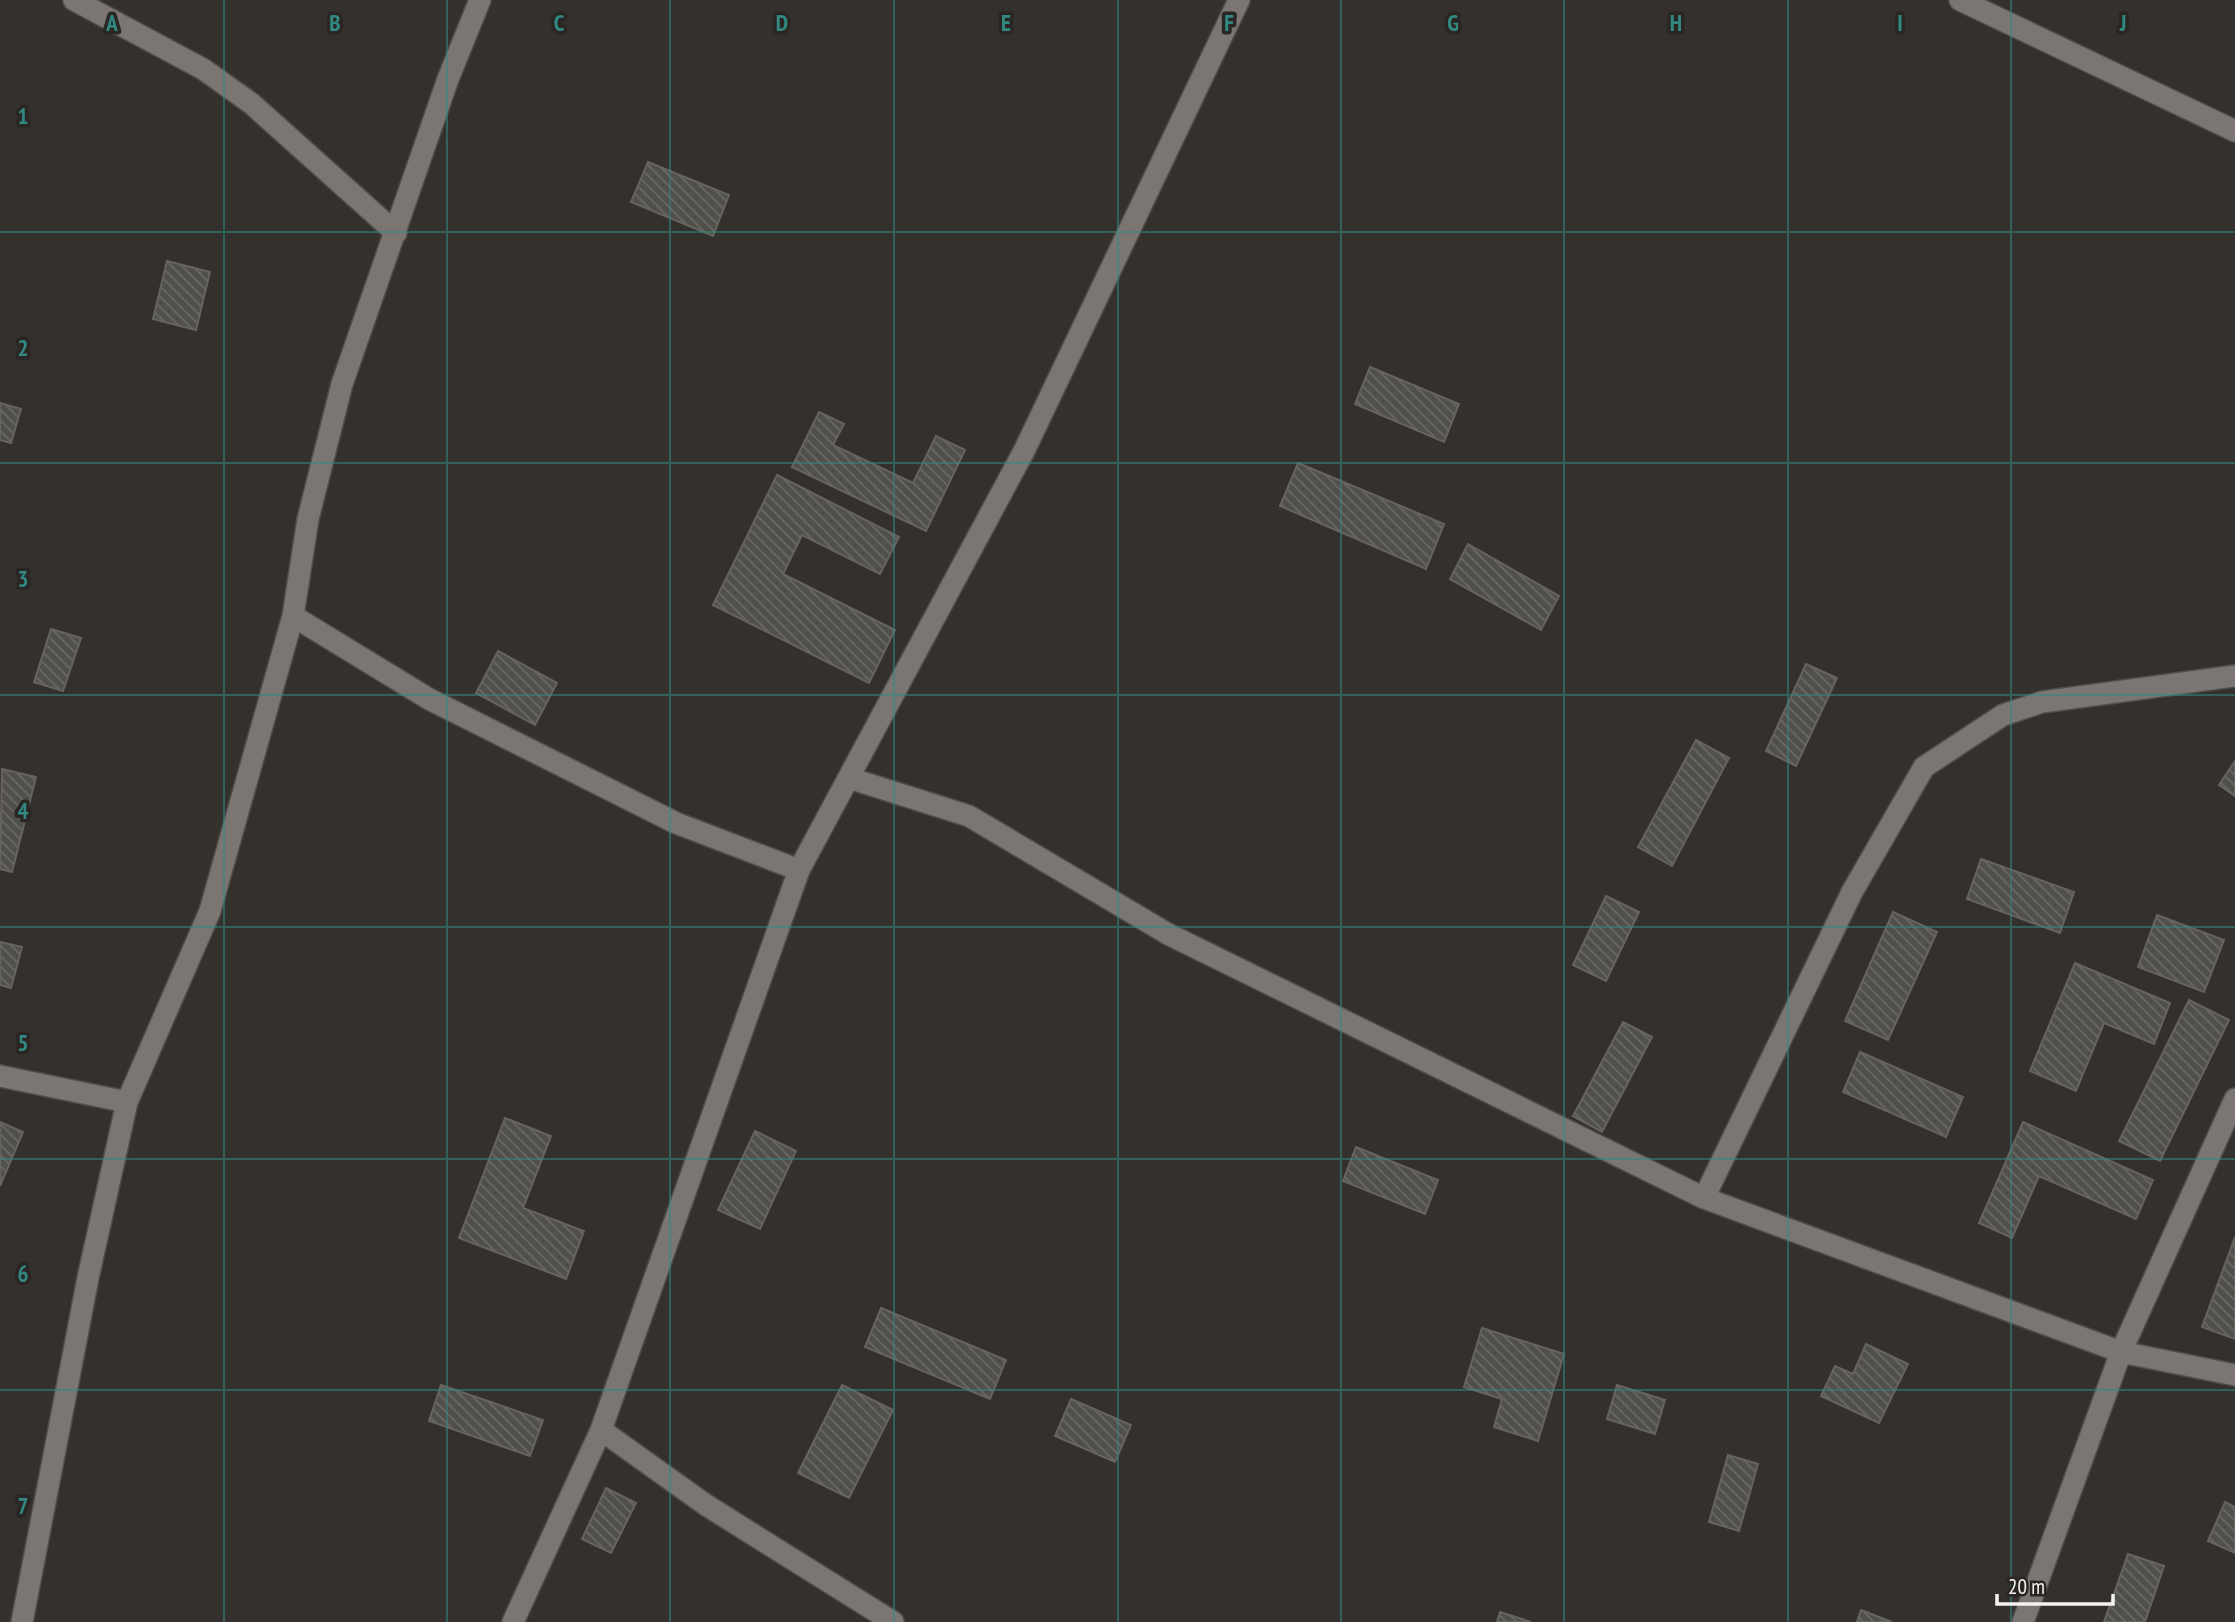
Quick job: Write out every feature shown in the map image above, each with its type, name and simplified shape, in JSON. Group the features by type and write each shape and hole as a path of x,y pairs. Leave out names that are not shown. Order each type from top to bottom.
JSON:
{"street":[{"path":"74,0 203,69 252,104 396,233"},
{"path":"22,1622 77,1331 127,1102 210,911 293,616 308,519 322,453 362,319 396,233 448,79 480,0"},
{"path":"513,1622 601,1430 799,870 1024,451 1238,0"},
{"path":"1960,0 2235,131"},
{"path":"293,616 429,699 478,724 676,823 799,870"},
{"path":"1704,1198 1852,892 1924,767 2003,715 2042,702 2235,676"},
{"path":"849,778 969,816 1168,934 1704,1198 2121,1352 2235,1375"},
{"path":"0,1076 127,1102"},
{"path":"2023,1622 2121,1352 2235,1099"},
{"path":"601,1430 706,1505 893,1622"}],"building":[{"path":"648,162 729,195 713,236 631,202"},
{"path":"167,261 210,272 196,330 153,319"},
{"path":"1370,367 1459,404 1444,442 1355,404"},
{"path":"0,403 21,409 11,443 0,440"},
{"path":"819,412 844,424 833,445 913,483 936,436 965,450 926,531 792,467"},
{"path":"1298,463 1444,524 1426,569 1280,506"},
{"path":"777,475 899,537 880,574 802,535 783,574 895,630 869,683 713,605"},
{"path":"1468,544 1559,596 1541,630 1450,579"},
{"path":"51,629 81,638 63,691 34,682"},
{"path":"498,651 557,683 535,725 476,693"},
{"path":"1806,664 1837,678 1796,766 1766,751"},
{"path":"1696,740 1729,758 1672,866 1638,847"},
{"path":"2235,761 2235,796 2219,785"},
{"path":"2,769 36,777 12,872 0,869"},
{"path":"1981,859 2074,892 2060,933 1967,899"},
{"path":"1606,896 1639,912 1606,981 1573,965"},
{"path":"1893,912 1937,932 1888,1040 1845,1021"},
{"path":"2157,915 2224,940 2204,992 2138,967"},
{"path":"0,942 22,947 11,988 0,985"},
{"path":"2075,963 2170,1003 2154,1044 2104,1023 2076,1091 2030,1071"},
{"path":"2189,1000 2229,1020 2160,1161 2119,1141"},
{"path":"1623,1022 1652,1037 1602,1132 1573,1116"},
{"path":"1860,1052 1963,1097 1946,1137 1843,1092"},
{"path":"505,1118 551,1136 523,1208 584,1231 566,1279 459,1238"},
{"path":"0,1122 23,1132 0,1186"},
{"path":"2023,1122 2153,1180 2136,1219 2039,1176 2012,1238 1979,1223"},
{"path":"755,1131 796,1151 760,1229 718,1210"},
{"path":"1356,1147 1438,1180 1425,1214 1343,1181"},
{"path":"2235,1237 2235,1339 2202,1327"},
{"path":"881,1308 1006,1360 990,1399 865,1347"},
{"path":"1482,1328 1564,1354 1538,1441 1494,1427 1502,1399 1464,1387"},
{"path":"1866,1344 1908,1364 1879,1423 1821,1396 1835,1366 1853,1374"},
{"path":"441,1385 543,1420 530,1456 429,1421"},
{"path":"842,1385 893,1410 849,1498 798,1473"},
{"path":"1617,1385 1665,1400 1655,1434 1607,1419"},
{"path":"1071,1399 1131,1425 1115,1462 1055,1436"},
{"path":"1728,1455 1758,1464 1739,1531 1709,1522"},
{"path":"606,1488 636,1503 611,1553 582,1539"},
{"path":"2225,1502 2235,1507 2235,1553 2208,1541"},
{"path":"2128,1554 2164,1566 2145,1622 2104,1622"},
{"path":"1861,1610 1892,1622 1857,1622"},
{"path":"1500,1612 1531,1622 1497,1622"}]}
